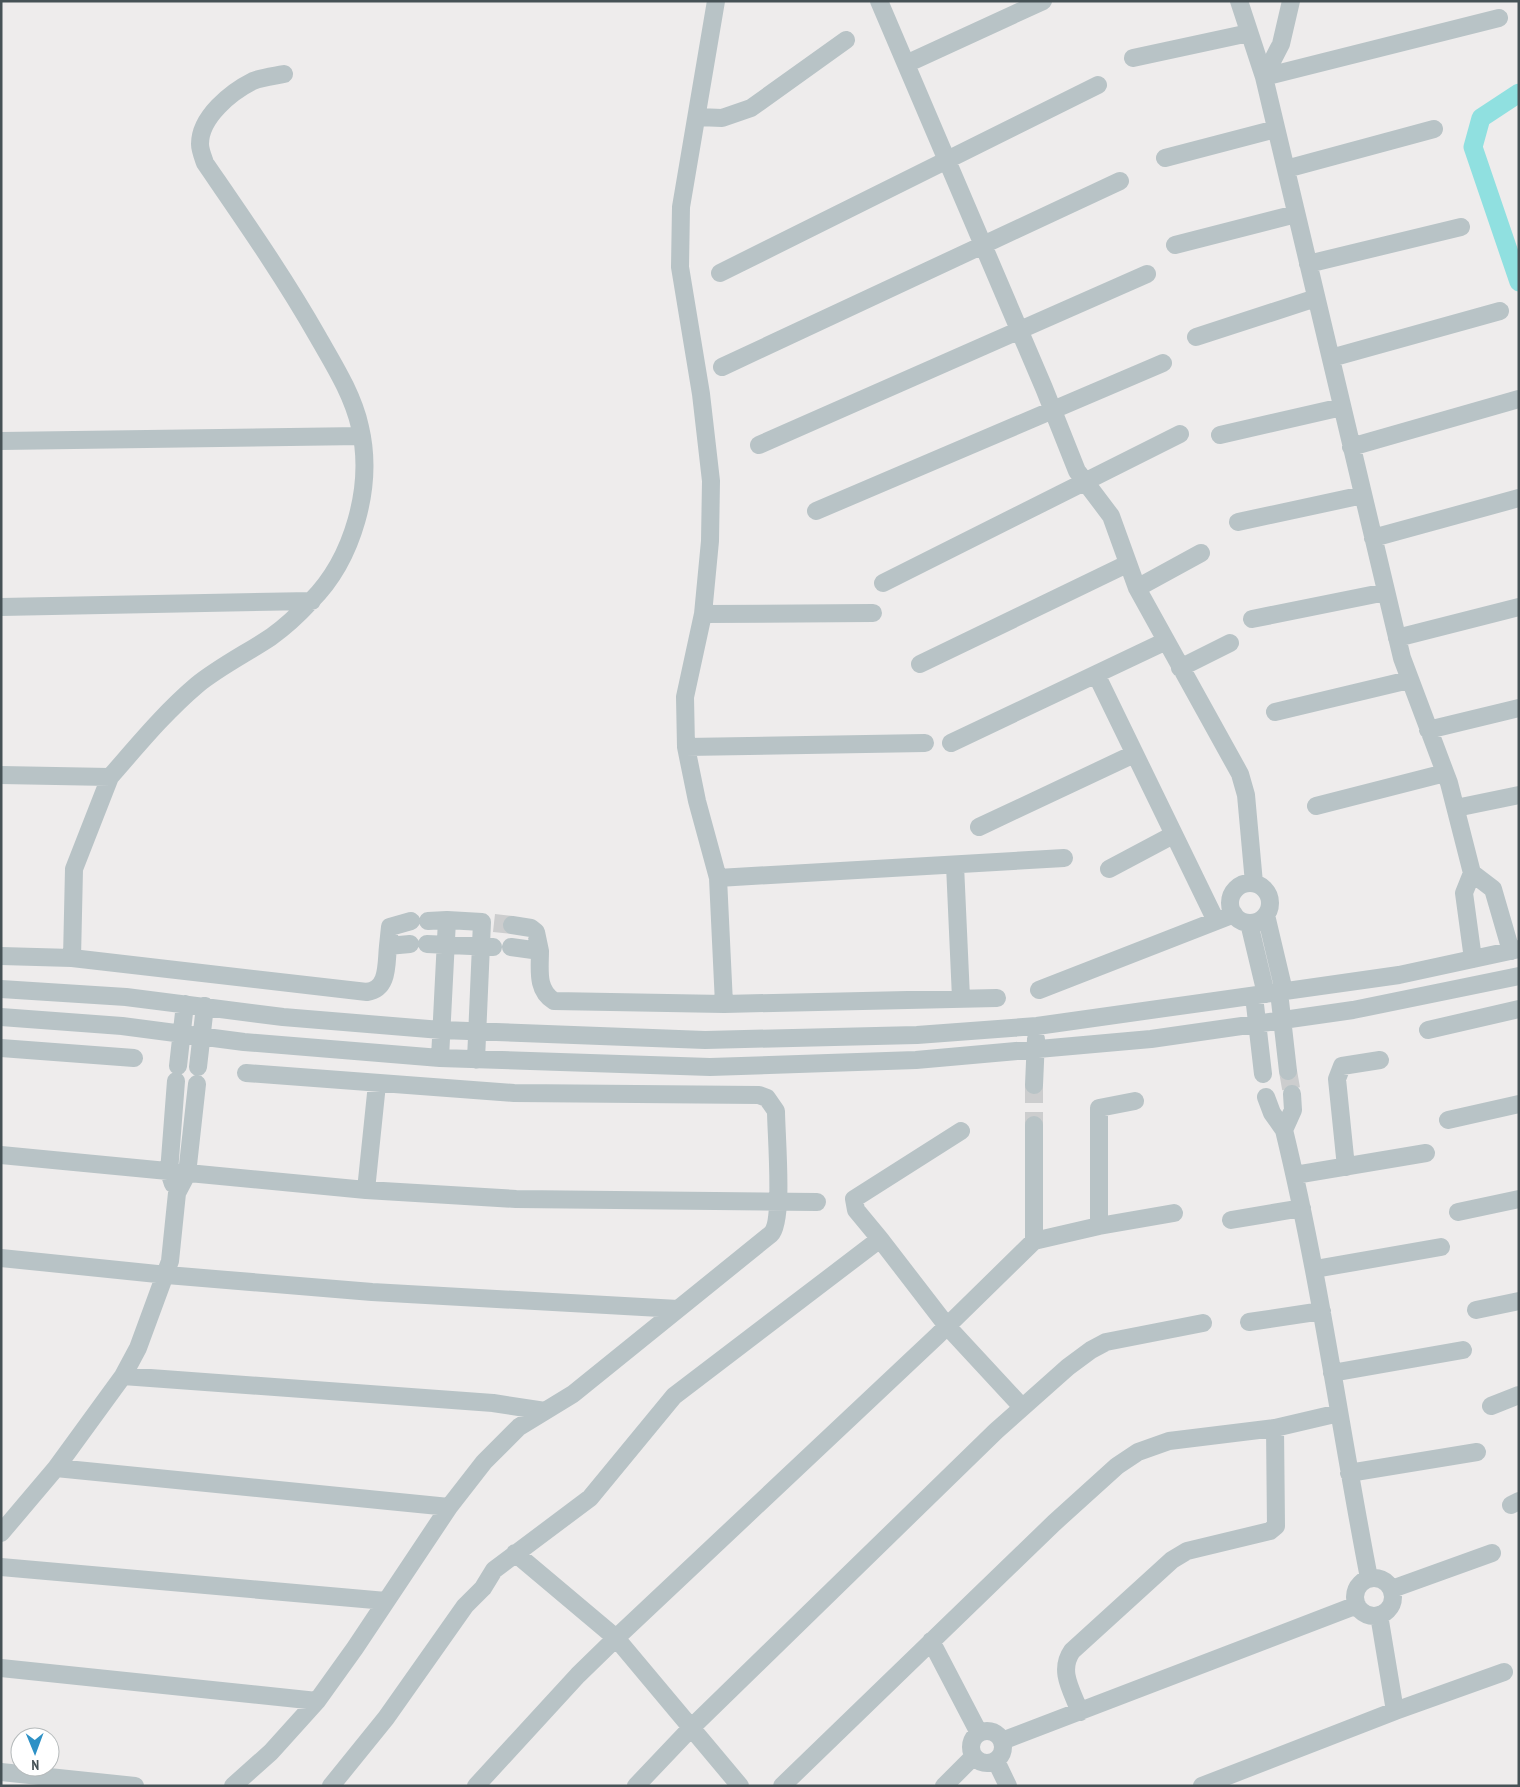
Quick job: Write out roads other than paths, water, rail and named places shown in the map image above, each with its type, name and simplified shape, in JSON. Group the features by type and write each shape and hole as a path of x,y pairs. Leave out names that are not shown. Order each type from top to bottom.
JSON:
{"street":[{"path":"716,1 698,117 681,206 680,267 701,394 711,481 710,541 703,614 685,697 686,747 697,801 718,878 724,1004"},
{"path":"879,1 1020,330 1077,471 1111,516 1137,588 1240,774 1246,795 1254,883"},
{"path":"906,64 1043,1"},
{"path":"1239,1 1264,77 1397,638 1409,680 1445,773 1472,873 1464,893 1474,959"},
{"path":"1264,77 1281,44 1291,1"},
{"path":"1264,77 1499,18"},
{"path":"1133,58 1249,33"},
{"path":"698,117 722,118 751,108 846,40"},
{"path":"72,958 74,869 110,777 154,726 198,684 273,636 312,601 340,566 354,528 364,470 360,427 341,376 302,308 205,163 200,144 205,126 216,109 236,91 255,80 284,74"},
{"path":"720,273 1098,85"},
{"path":"1286,169 1434,128"},
{"path":"1165,158 1276,129"},
{"path":"722,367 1120,181"},
{"path":"1174,245 1296,214"},
{"path":"1308,264 1461,227"},
{"path":"758,445 1147,274"},
{"path":"1196,336 1316,298"},
{"path":"1331,358 1500,311"},
{"path":"816,512 1163,363"},
{"path":"1351,447 1519,399"},
{"path":"1220,435 1342,407"},
{"path":"883,583 1180,434"},
{"path":"1,441 361,436"},
{"path":"1238,522 1363,495"},
{"path":"1373,538 1519,498"},
{"path":"1137,588 1201,553"},
{"path":"920,664 1128,564"},
{"path":"1252,619 1386,592"},
{"path":"1,607 312,601"},
{"path":"1397,638 1519,607"},
{"path":"703,614 873,613"},
{"path":"951,743 1166,641"},
{"path":"1180,668 1230,643"},
{"path":"1096,674 1216,921"},
{"path":"1275,712 1409,680"},
{"path":"1428,730 1519,708"},
{"path":"686,747 925,743"},
{"path":"979,827 1134,754"},
{"path":"1316,806 1445,773"},
{"path":"1,775 110,777"},
{"path":"1456,808 1519,794"},
{"path":"1109,869 1173,835"},
{"path":"718,878 1064,858"},
{"path":"955,865 961,998"},
{"path":"1,989 126,997 282,1017 441,1030 705,1040 917,1035 1037,1026 1399,975 1515,950 1493,888 1472,873"},
{"path":"1263,1074 1256,1024 1271,993 1266,914 1270,902 1269,895 1265,890 1254,883 1241,884 1232,894 1230,906 1241,918 1271,993 1283,1020 1288,1070"},
{"path":"1039,990 1216,921 1241,918 1255,922 1266,914"},
{"path":"1,956 72,958 367,992 375,991 380,987 385,977 390,927 419,921 447,920 488,923 476,1060"},
{"path":"440,1058 447,920"},
{"path":"512,925 531,928 536,932 540,951 541,985 546,996 554,1000 724,1004 997,998"},
{"path":"388,946 419,944 487,946"},
{"path":"511,947 540,951"},
{"path":"1,1017 122,1026 180,1034 440,1058 710,1067 916,1060 1151,1039 1353,1010 1519,976"},
{"path":"177,1193 169,1172 180,1034 185,1004"},
{"path":"1,1533 56,1468 123,1376 147,1329 167,1275 177,1193 187,1174 205,1006"},
{"path":"1428,1030 1519,1009"},
{"path":"1034,1084 1037,1026"},
{"path":"1,1048 134,1058"},
{"path":"1346,1166 1337,1079 1342,1066 1380,1060"},
{"path":"233,1786 271,1752 317,1701 449,1507 484,1462 519,1427 573,1394 775,1230 778,1202 776,1111 767,1098 759,1095 514,1093 246,1073"},
{"path":"176,1081 197,1082"},
{"path":"366,1190 377,1084"},
{"path":"1284,1130 1293,1110 1292,1094"},
{"path":"1266,1097 1272,1113 1284,1130 1295,1175 1315,1269 1349,1473 1369,1578"},
{"path":"1099,1226 1099,1108 1135,1101"},
{"path":"1448,1120 1519,1104"},
{"path":"1034,1125 1034,1241"},
{"path":"961,1131 854,1199 856,1210 947,1326 1022,1407"},
{"path":"1295,1175 1426,1153"},
{"path":"1,1155 366,1190 516,1199 817,1202"},
{"path":"1458,1212 1519,1199"},
{"path":"1231,1220 1302,1208"},
{"path":"476,1786 578,1675 947,1326 1034,1241 1099,1226 1174,1213"},
{"path":"331,1786 386,1718 464,1606 483,1588 494,1570 590,1498 674,1396 880,1239"},
{"path":"1315,1269 1441,1247"},
{"path":"1,1258 167,1275 479,1299 678,1309"},
{"path":"1476,1310 1519,1301"},
{"path":"1249,1322 1322,1311"},
{"path":"636,1786 692,1727 1022,1407 1068,1367 1090,1350 1106,1342 1203,1323"},
{"path":"1332,1373 1463,1350"},
{"path":"123,1376 493,1403 545,1411"},
{"path":"1491,1406 1519,1395"},
{"path":"782,1786 1054,1523 1117,1466 1138,1452 1169,1441 1275,1428 1339,1413"},
{"path":"1080,1712 1065,1672 1065,1661 1085,1639 1144,1583 1186,1551 1270,1531 1276,1526 1275,1428"},
{"path":"1349,1473 1477,1452"},
{"path":"56,1468 449,1507"},
{"path":"515,1553 616,1638 740,1786"},
{"path":"1392,1589 1492,1553"},
{"path":"1,1567 386,1602"},
{"path":"1369,1578 1382,1580 1392,1589 1393,1602 1390,1608 1379,1615 1366,1614 1357,1605 1355,1598 1358,1586 1369,1578"},
{"path":"1002,1741 1357,1605"},
{"path":"1379,1615 1395,1711"},
{"path":"931,1641 979,1733"},
{"path":"1,1668 317,1701"},
{"path":"1202,1786 1395,1711 1504,1672"},
{"path":"992,1732 1002,1741 1004,1748 996,1761 984,1764 973,1757 970,1748 972,1740 979,1733 992,1732"},
{"path":"944,1786 973,1757"},
{"path":"996,1761 1008,1786"},
{"path":"1,1772 135,1786"}],"waterway":[{"path":"1519,93 1481,118 1473,147 1519,282"}],"tunnel":[{"path":"494,923 512,925"},
{"path":"1288,1071 1292,1094"},
{"path":"1034,1085 1034,1125"}]}
